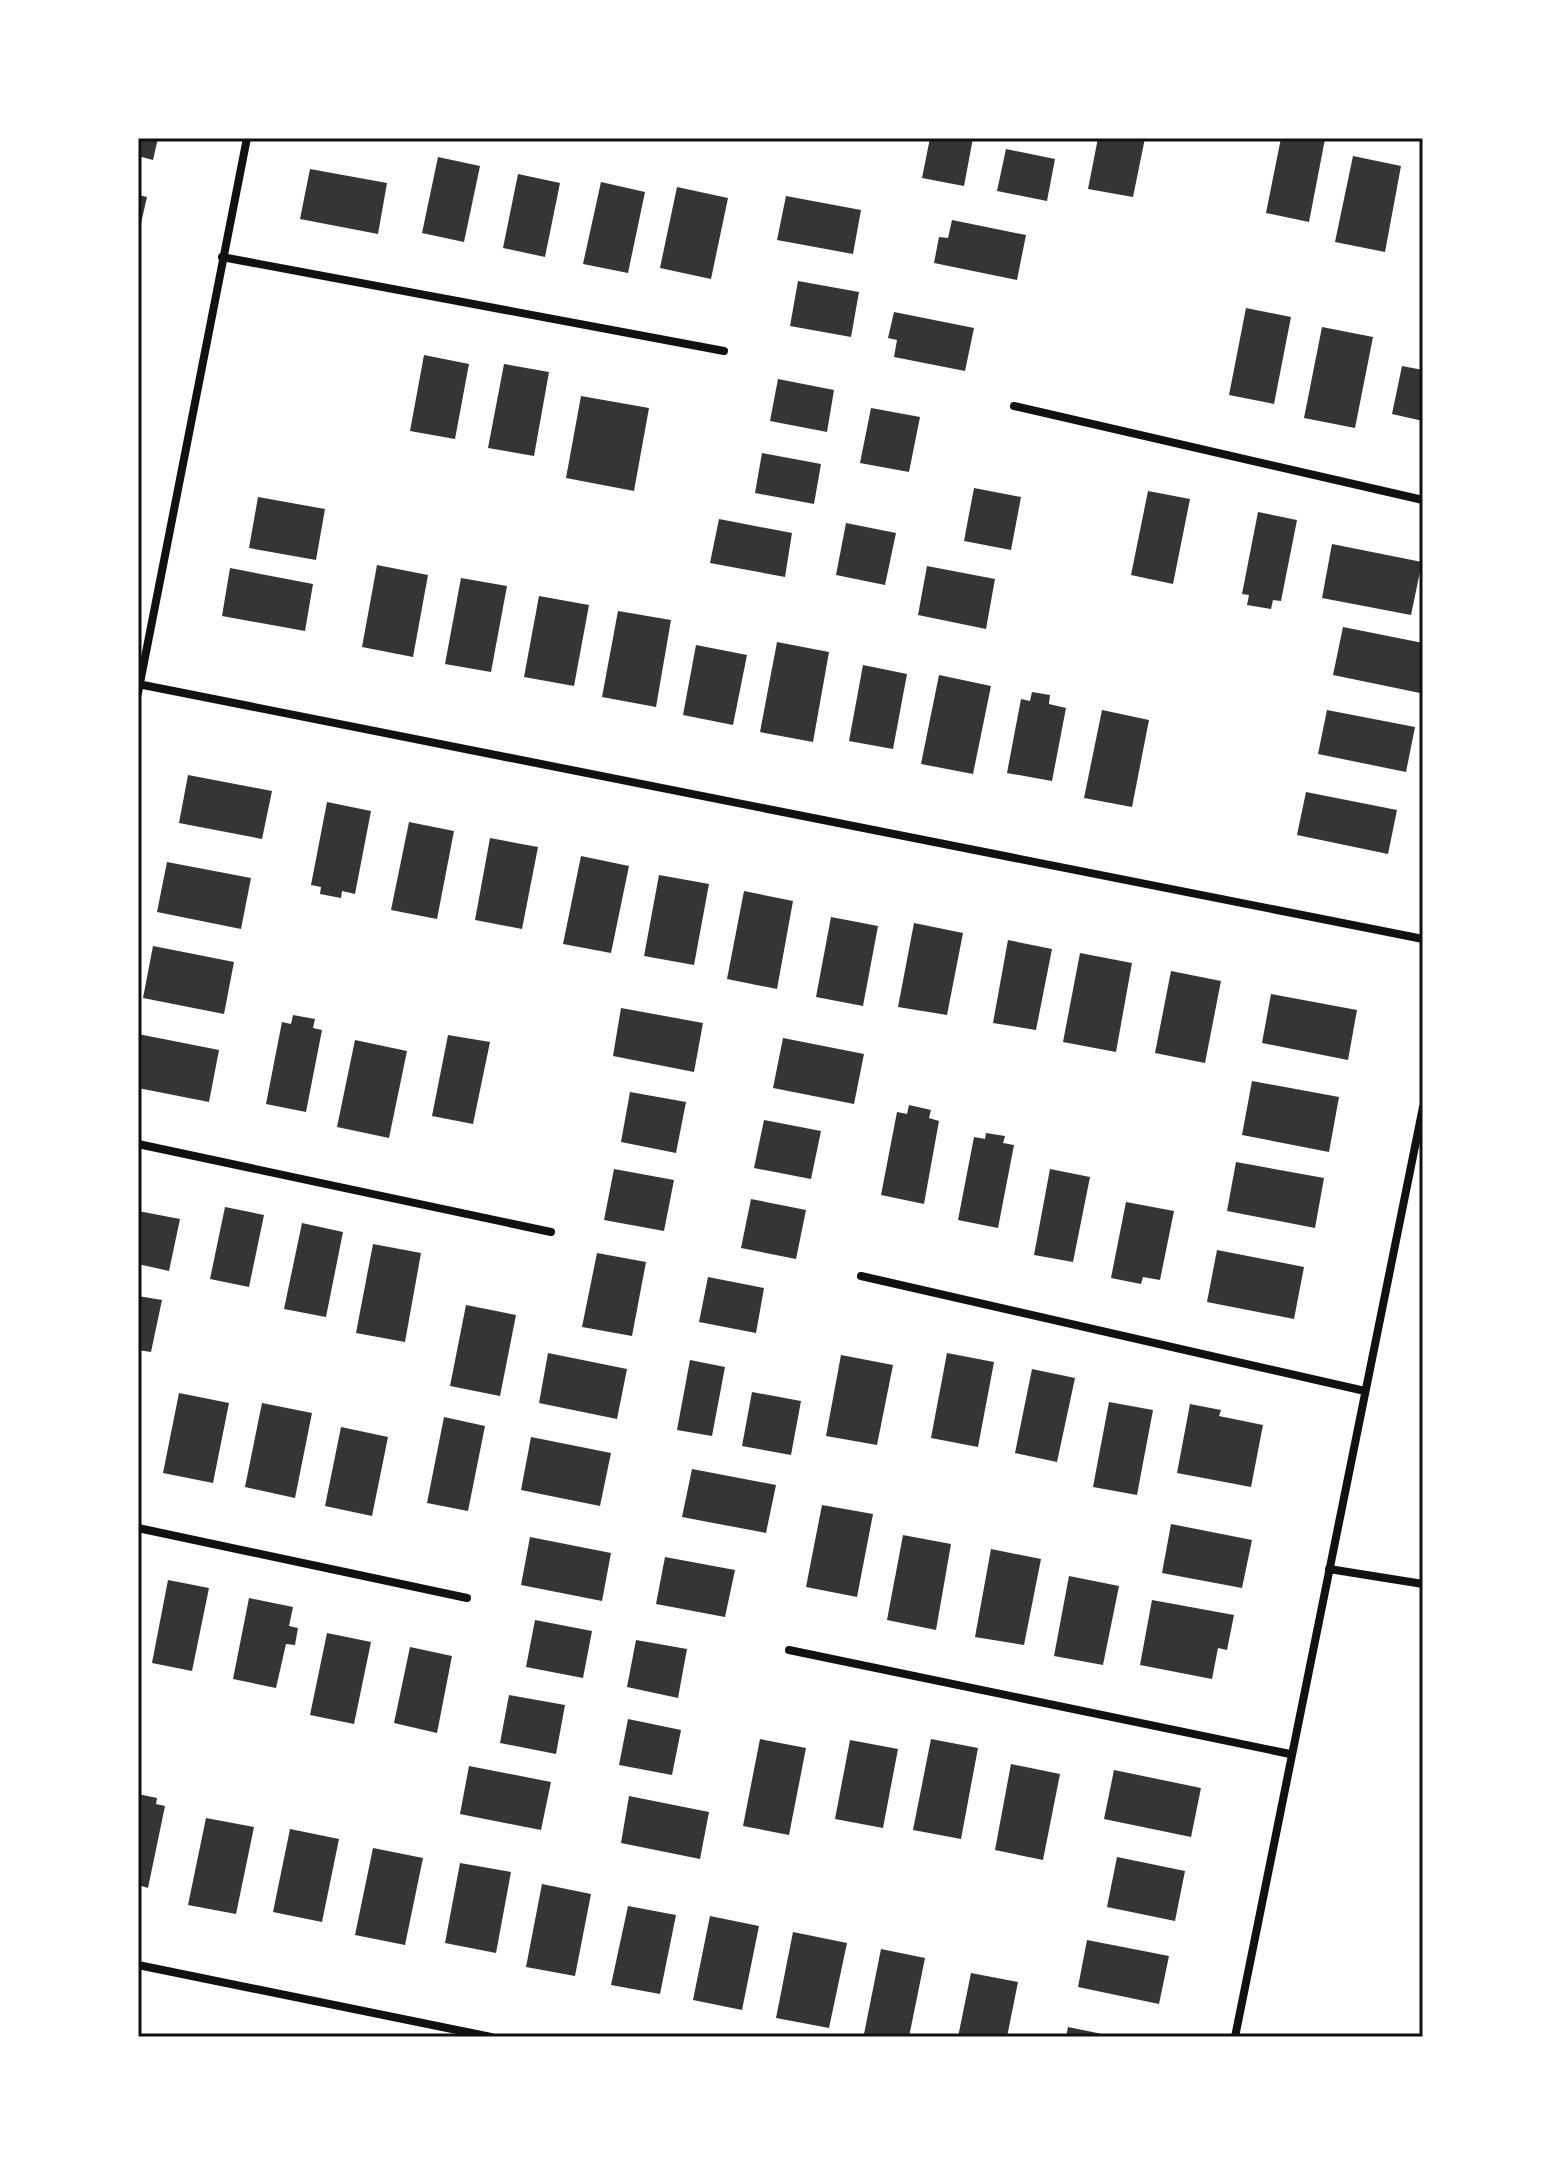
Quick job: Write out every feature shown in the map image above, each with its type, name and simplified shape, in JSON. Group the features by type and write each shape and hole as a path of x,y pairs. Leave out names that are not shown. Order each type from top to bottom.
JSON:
{"street":[{"path":"247,138 139,687 1423,939"},
{"path":"222,257 724,351"},
{"path":"1014,406 1423,500"},
{"path":"1235,2037 1423,1107"},
{"path":"138,1144 551,1232"},
{"path":"861,1276 1365,1391"},
{"path":"138,1528 467,1598"},
{"path":"1329,1569 1423,1584"},
{"path":"789,1650 1290,1754"},
{"path":"138,1965 491,2037"}],"building":[{"path":"138,138 158,138 153,160 138,156"},
{"path":"930,138 973,138 964,186 922,178"},
{"path":"1098,138 1145,138 1133,197 1088,189"},
{"path":"1281,138 1325,139 1309,222 1266,213"},
{"path":"1006,149 1055,159 1047,201 997,191"},
{"path":"1353,156 1401,166 1385,252 1335,242"},
{"path":"438,157 480,166 464,242 422,233"},
{"path":"310,169 387,183 378,234 300,219"},
{"path":"518,174 560,183 545,257 503,248"},
{"path":"601,182 645,192 628,273 583,264"},
{"path":"677,187 728,198 711,279 660,268"},
{"path":"138,195 147,197 139,232 138,232"},
{"path":"786,196 861,210 853,254 777,240"},
{"path":"952,220 1026,235 1017,280 934,263 939,237 948,238"},
{"path":"798,281 859,292 851,337 790,326"},
{"path":"1246,308 1291,317 1274,404 1229,395"},
{"path":"894,312 974,328 965,371 894,357 897,340 888,338"},
{"path":"1322,327 1373,337 1355,428 1304,418"},
{"path":"424,355 469,364 455,439 410,431"},
{"path":"504,364 549,372 534,456 488,448"},
{"path":"1402,366 1423,370 1423,421 1392,414"},
{"path":"778,379 834,390 827,432 770,421"},
{"path":"581,396 649,408 634,491 566,478"},
{"path":"871,408 920,417 909,472 860,463"},
{"path":"762,453 821,464 814,504 755,493"},
{"path":"974,488 1021,497 1011,550 964,541"},
{"path":"1148,491 1190,499 1173,584 1131,575"},
{"path":"258,497 325,509 316,560 249,548"},
{"path":"1258,512 1297,520 1281,601 1273,600 1271,609 1247,605 1249,595 1242,594"},
{"path":"719,519 792,533 785,577 710,563"},
{"path":"846,523 896,533 885,585 836,575"},
{"path":"1332,544 1422,562 1411,615 1322,598"},
{"path":"377,565 428,575 413,657 362,647"},
{"path":"927,566 995,579 986,629 918,615"},
{"path":"230,568 313,584 305,631 222,616"},
{"path":"461,578 507,586 491,672 445,664"},
{"path":"539,596 589,605 574,686 524,677"},
{"path":"618,611 671,620 656,707 602,697"},
{"path":"1343,627 1423,643 1420,693 1333,675"},
{"path":"777,642 829,652 813,742 760,732"},
{"path":"696,645 747,655 733,725 683,715"},
{"path":"863,665 907,674 893,749 849,741"},
{"path":"939,675 991,686 973,774 921,764"},
{"path":"1032,692 1050,695 1049,704 1066,708 1052,781 1007,773 1021,699 1030,701"},
{"path":"1102,710 1149,720 1132,807 1084,798"},
{"path":"1327,710 1415,727 1406,772 1318,754"},
{"path":"188,775 272,791 262,839 179,823"},
{"path":"1306,792 1397,810 1388,854 1297,835"},
{"path":"327,802 371,811 355,894 342,891 341,898 320,894 321,887 311,885"},
{"path":"409,822 454,831 437,919 391,910"},
{"path":"490,838 538,847 522,929 475,920"},
{"path":"581,856 629,866 611,953 563,944"},
{"path":"167,862 251,878 241,929 157,912"},
{"path":"659,875 709,884 694,965 644,956"},
{"path":"744,891 793,901 777,989 727,979"},
{"path":"831,917 878,926 863,1006 816,997"},
{"path":"914,923 963,933 947,1015 898,1007"},
{"path":"1008,940 1052,949 1036,1030 993,1023"},
{"path":"153,946 234,962 224,1014 143,998"},
{"path":"1080,953 1132,963 1116,1052 1063,1042"},
{"path":"1171,971 1221,981 1205,1063 1155,1053"},
{"path":"1271,994 1357,1010 1348,1060 1262,1043"},
{"path":"621,1008 703,1023 694,1072 613,1056"},
{"path":"293,1015 315,1019 313,1028 322,1030 306,1112 266,1104 282,1022 291,1024"},
{"path":"138,1034 219,1050 209,1102 138,1088"},
{"path":"448,1035 490,1042 473,1124 432,1116"},
{"path":"783,1038 864,1054 854,1104 773,1088"},
{"path":"355,1040 407,1051 389,1138 337,1127"},
{"path":"1252,1081 1339,1097 1329,1152 1242,1135"},
{"path":"630,1092 686,1102 676,1153 621,1142"},
{"path":"909,1105 931,1110 929,1118 939,1121 924,1204 881,1195 897,1112 907,1114"},
{"path":"764,1120 821,1131 811,1179 754,1168"},
{"path":"986,1133 1005,1136 1003,1143 1014,1145 998,1228 958,1220 974,1137 985,1139"},
{"path":"1236,1162 1324,1178 1315,1228 1227,1211"},
{"path":"614,1169 674,1180 664,1231 604,1220"},
{"path":"1050,1169 1090,1177 1073,1262 1034,1255"},
{"path":"751,1199 806,1210 796,1259 741,1248"},
{"path":"1126,1202 1174,1211 1160,1280 1143,1277 1141,1284 1111,1278"},
{"path":"225,1207 264,1215 249,1287 210,1279"},
{"path":"138,1211 180,1219 169,1271 138,1264"},
{"path":"302,1223 343,1232 326,1317 284,1309"},
{"path":"373,1244 421,1253 405,1342 356,1333"},
{"path":"1217,1250 1304,1267 1294,1319 1207,1302"},
{"path":"597,1253 646,1262 632,1336 582,1327"},
{"path":"708,1277 764,1288 756,1333 699,1322"},
{"path":"138,1296 162,1300 151,1352 138,1350"},
{"path":"466,1305 516,1315 500,1396 450,1386"},
{"path":"548,1353 627,1369 617,1419 539,1403"},
{"path":"947,1353 994,1362 978,1447 931,1438"},
{"path":"841,1355 893,1365 877,1445 826,1436"},
{"path":"690,1360 725,1367 712,1436 677,1430"},
{"path":"1032,1369 1075,1378 1057,1462 1015,1453"},
{"path":"752,1392 801,1401 791,1455 742,1446"},
{"path":"179,1393 229,1403 213,1483 163,1473"},
{"path":"1109,1402 1153,1410 1137,1495 1093,1487"},
{"path":"262,1403 312,1413 295,1498 245,1487"},
{"path":"1190,1404 1221,1410 1219,1416 1263,1425 1251,1487 1177,1473"},
{"path":"444,1417 485,1426 468,1511 427,1503"},
{"path":"341,1427 388,1437 372,1516 325,1506"},
{"path":"531,1437 611,1453 600,1506 521,1490"},
{"path":"692,1469 776,1485 766,1533 682,1517"},
{"path":"822,1505 873,1514 857,1597 806,1587"},
{"path":"1171,1524 1252,1540 1242,1588 1162,1573"},
{"path":"903,1535 951,1544 936,1630 887,1620"},
{"path":"530,1537 611,1553 602,1601 521,1585"},
{"path":"991,1549 1041,1559 1024,1645 975,1637"},
{"path":"665,1557 735,1570 725,1617 656,1604"},
{"path":"1069,1576 1119,1586 1103,1665 1054,1656"},
{"path":"168,1580 209,1588 192,1671 152,1663"},
{"path":"249,1598 293,1607 289,1626 298,1628 295,1645 286,1644 276,1688 233,1679"},
{"path":"1152,1600 1234,1615 1227,1650 1218,1648 1212,1679 1140,1665"},
{"path":"535,1620 592,1631 583,1678 526,1667"},
{"path":"327,1633 371,1642 354,1724 310,1715"},
{"path":"636,1640 687,1649 678,1698 627,1687"},
{"path":"410,1647 452,1656 437,1733 394,1723"},
{"path":"509,1695 565,1705 556,1754 500,1743"},
{"path":"628,1719 681,1730 672,1775 619,1765"},
{"path":"760,1739 806,1748 789,1835 743,1826"},
{"path":"931,1739 978,1748 961,1839 913,1830"},
{"path":"850,1740 898,1749 883,1828 835,1819"},
{"path":"1011,1764 1060,1774 1043,1860 995,1850"},
{"path":"469,1766 551,1782 541,1830 460,1814"},
{"path":"1114,1770 1201,1788 1191,1837 1104,1819"},
{"path":"138,1794 157,1798 156,1804 165,1806 148,1888 138,1885"},
{"path":"629,1796 709,1812 700,1859 621,1843"},
{"path":"206,1818 254,1827 236,1914 188,1905"},
{"path":"290,1829 339,1839 322,1922 273,1912"},
{"path":"373,1848 423,1858 405,1945 355,1935"},
{"path":"1117,1857 1185,1871 1175,1921 1107,1907"},
{"path":"460,1863 511,1872 496,1953 445,1943"},
{"path":"542,1884 591,1894 575,1976 526,1967"},
{"path":"628,1906 676,1915 660,1994 611,1985"},
{"path":"710,1916 759,1926 742,2010 693,2000"},
{"path":"793,1932 847,1943 829,2028 776,2018"},
{"path":"1087,1940 1169,1956 1159,2004 1078,1987"},
{"path":"881,1949 925,1958 909,2037 864,2034"},
{"path":"971,1973 1018,1982 1007,2037 958,2037"},
{"path":"1068,2027 1112,2036 1112,2037 1066,2037"}]}
